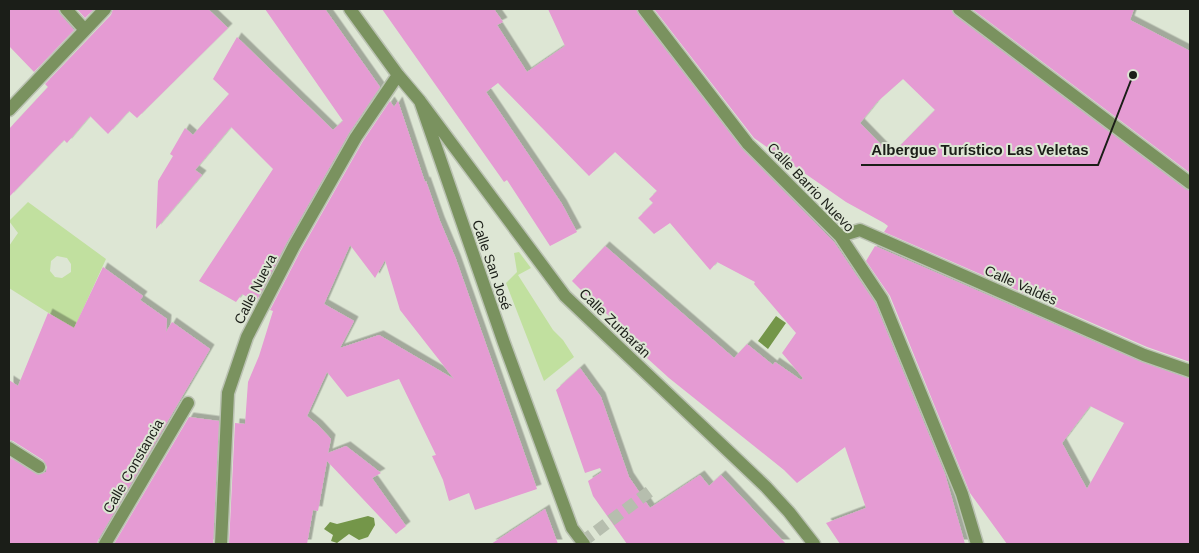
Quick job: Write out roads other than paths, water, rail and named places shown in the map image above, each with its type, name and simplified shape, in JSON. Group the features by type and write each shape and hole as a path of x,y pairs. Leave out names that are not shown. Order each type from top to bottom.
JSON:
{"street":[{"path":"66,9 85,30"},
{"path":"9,110 105,9"},
{"name":"Calle San José","path":"350,9 398,75 420,101 507,353 572,528 584,544"},
{"name":"Calle Barrio Nuevo","path":"644,9 748,144 840,236 882,299 962,494 977,544"},
{"path":"959,9 1190,183"},
{"name":"Calle Nueva","path":"221,544 228,393 247,336 294,246 356,138 398,75"},
{"name":"Calle Zurbarán","path":"420,101 566,296 766,487 814,544"},
{"name":"Calle Valdés","path":"840,236 860,230 1144,355 1190,371"},
{"name":"Calle Constancia","path":"105,544 188,403"},
{"path":"9,448 38,467"}],"tunnel":[{"path":"582,542 653,489"}],"place":[{"name":"Albergue Turístico Las Veletas","path":"1133,75"}]}
